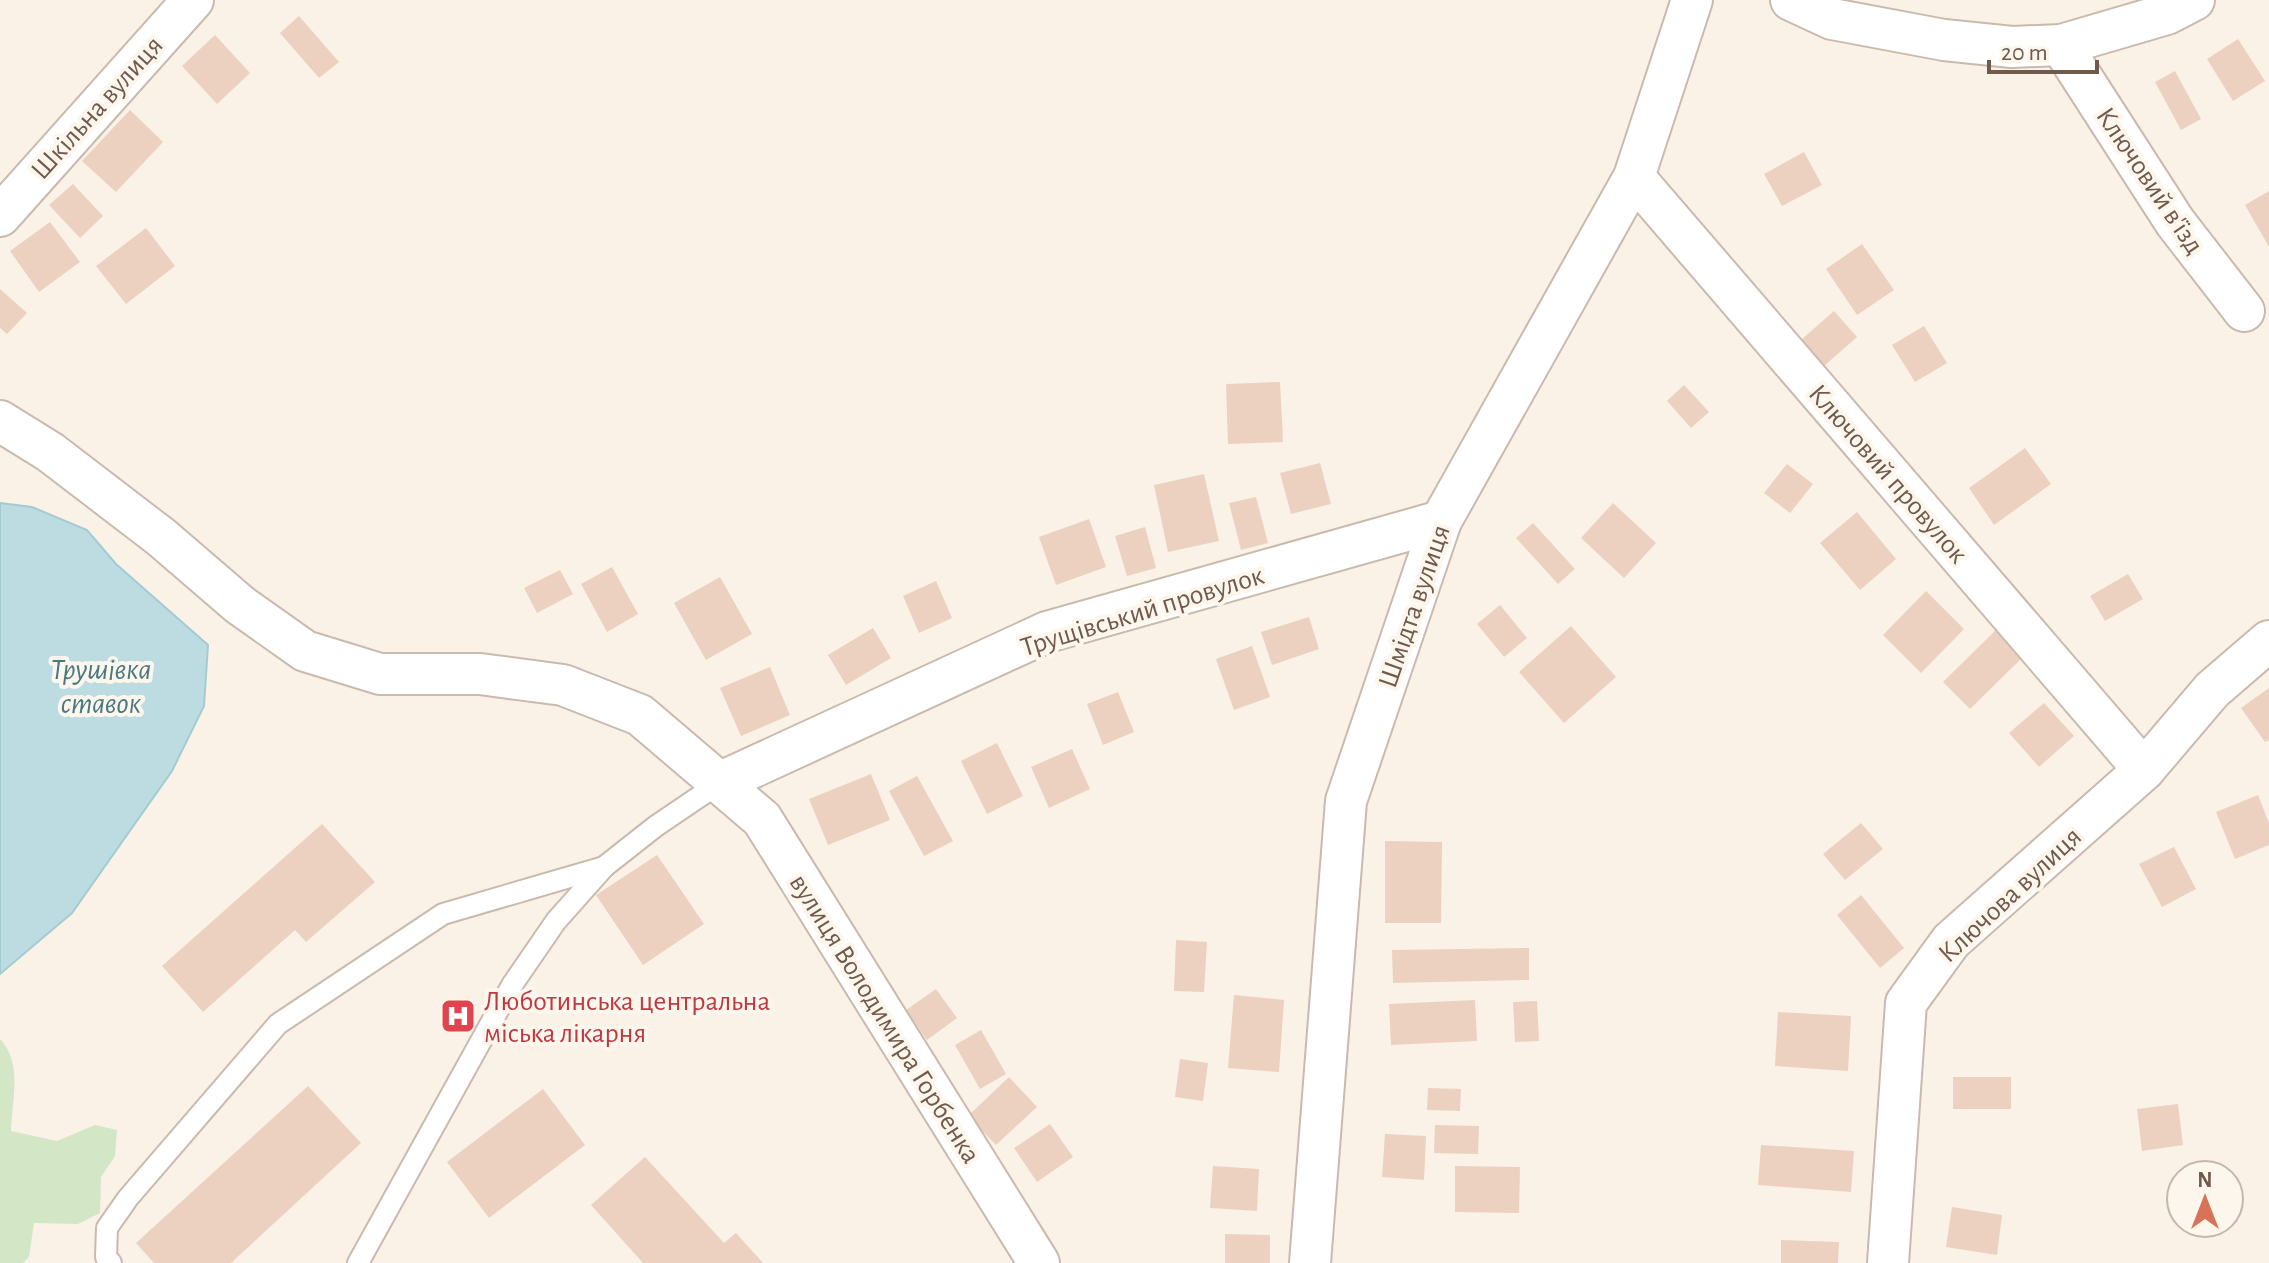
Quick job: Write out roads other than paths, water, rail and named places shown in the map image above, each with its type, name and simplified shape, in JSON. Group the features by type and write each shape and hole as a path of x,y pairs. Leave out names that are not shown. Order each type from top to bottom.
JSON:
{"street":[{"name":"Шкільна вулиця","path":"0,216 193,0"},
{"name":"Шмідта вулиця","path":"1310,1263 1346,801 1441,521 1634,177 1692,0"},
{"path":"1791,0 1832,19 1944,40 2012,47 2061,45 2167,14 2194,0"},
{"name":"Ключовий в'їзд","path":"2061,45 2175,222 2244,311"},
{"name":"Ключовий провулок","path":"1634,177 2144,770"},
{"name":"вулиця Володимира Горбенка","path":"0,421 50,452 161,537 240,605 305,651 380,674 480,674 563,685 640,715 762,819 1039,1263"},
{"name":"Трущівський провулок","path":"721,782 1047,632 1441,521"},
{"name":"Ключова вулиця","path":"1888,1263 1906,1003 1951,941 2144,770 2212,690 2269,641"}],"lane":[{"path":"358,1263 512,985 556,921 604,867 656,826 721,782"},
{"path":"111,1263 106,1257 107,1228 128,1198 278,1024 443,914 604,867"}],"water":[{"name":"Трушівка ставок","path":"0,503 32,507 87,530 116,564 208,645 204,706 172,771 72,913 0,974"}],"place":[{"name":"Люботинська центральна міська лікарня","path":"458,1016"}]}
